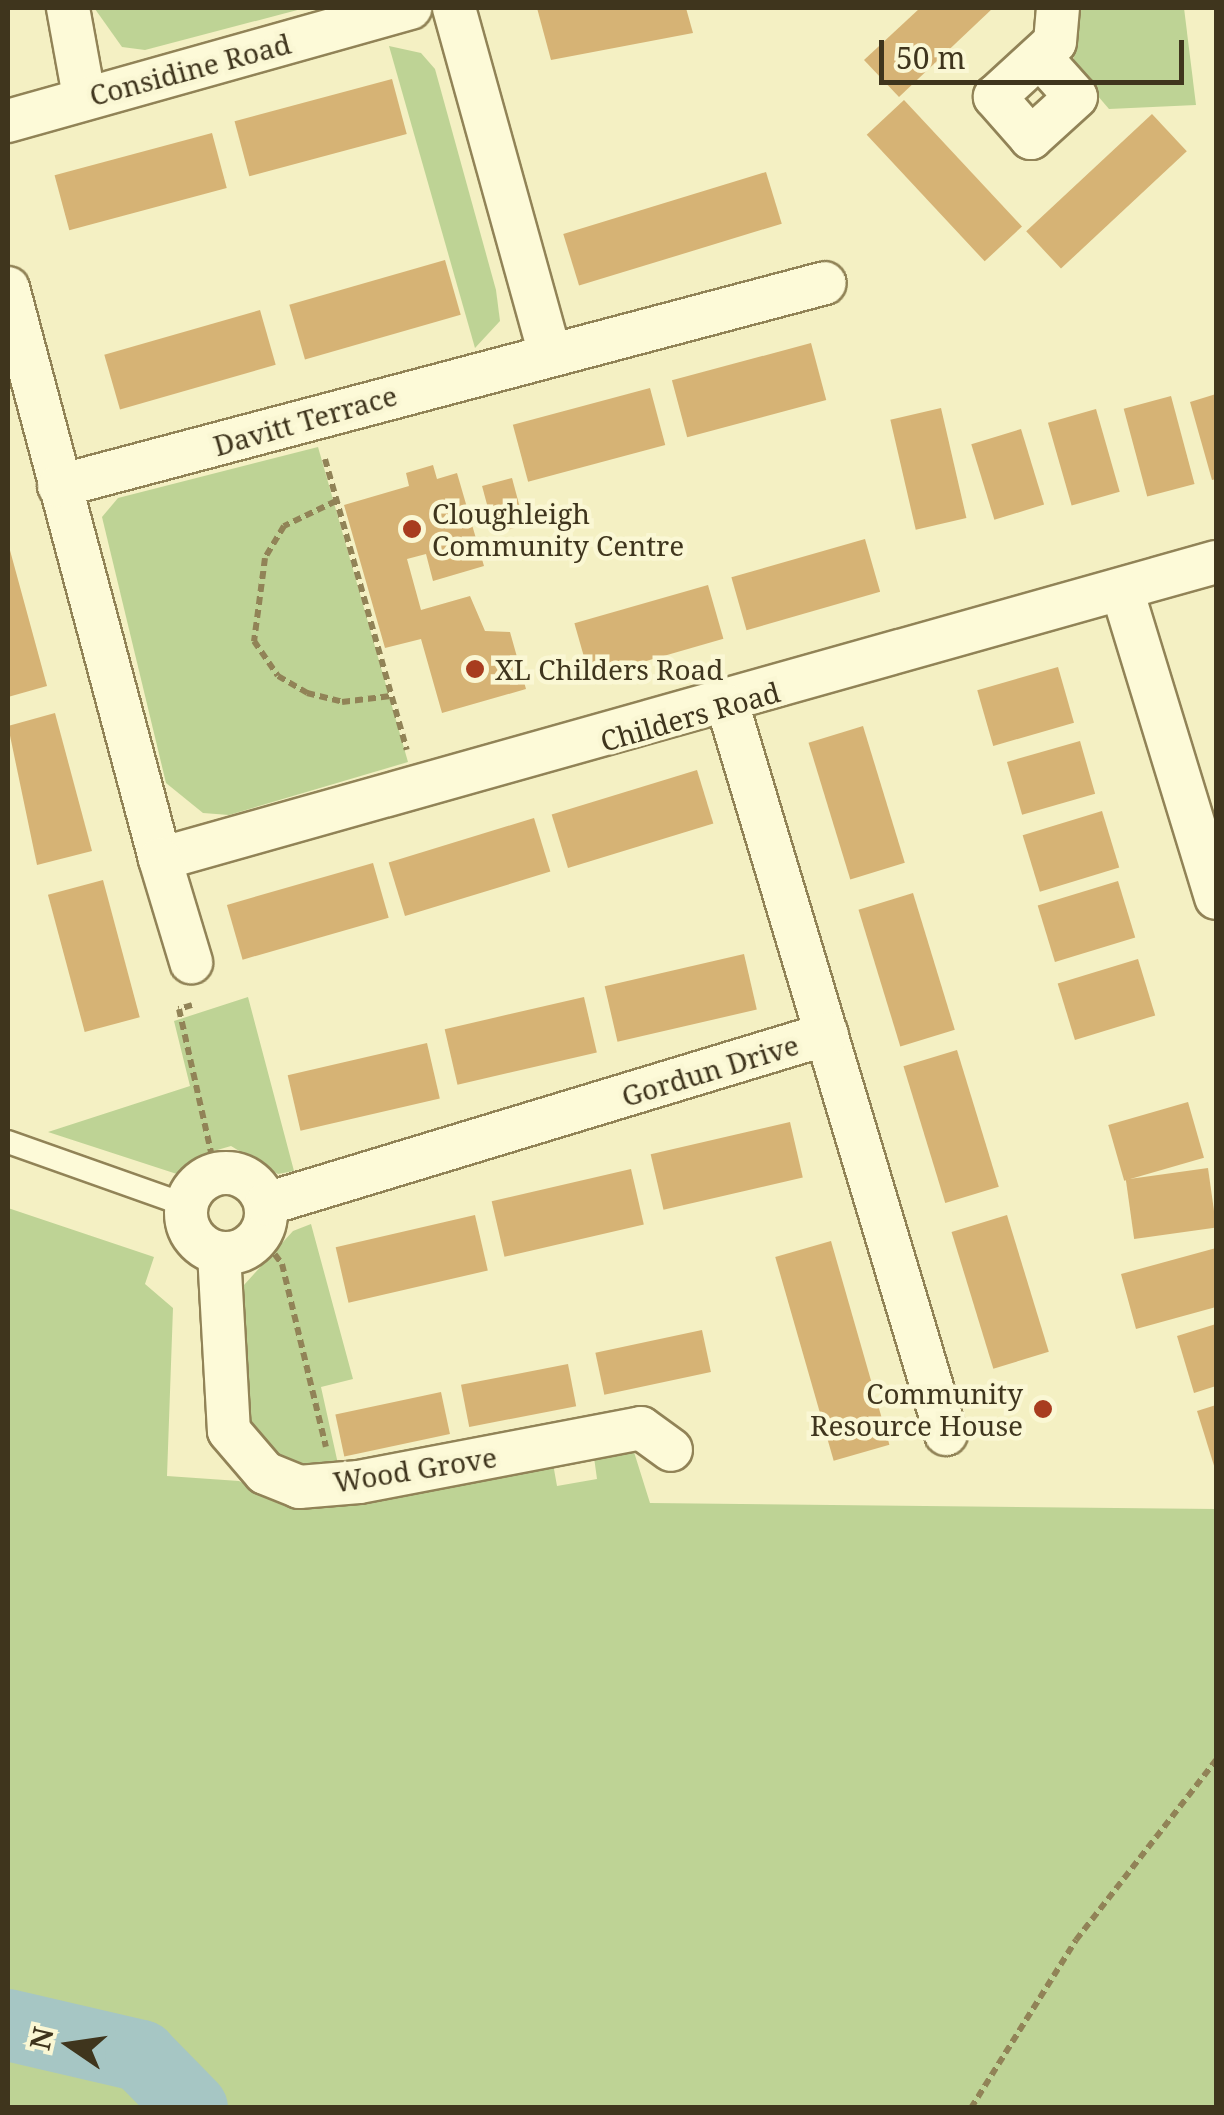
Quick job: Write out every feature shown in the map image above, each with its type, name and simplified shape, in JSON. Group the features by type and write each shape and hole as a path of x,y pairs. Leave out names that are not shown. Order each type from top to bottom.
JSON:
{"street":[{"path":"68,8 84,96"},
{"name":"Considine Road","path":"17,118 84,96 410,8"},
{"path":"454,8 549,350"},
{"path":"1041,58 1055,42 1058,8"},
{"name":"Davitt Terrace","path":"59,486 313,419 549,350 824,282"},
{"path":"8,288 160,859 192,962"},
{"name":"Childers Road","path":"160,859 728,706 1216,562"},
{"path":"1122,590 1216,898"},
{"name":"Gordun Drive","path":"218,1253 263,1220 826,1034 728,706"},
{"path":"826,1034 946,1434"},
{"path":"218,1253 187,1226 186,1205 216,1174 247,1180 263,1220"},
{"name":"Wood Grove","path":"218,1253 229,1431 265,1473 299,1486 335,1484 641,1428 671,1450"}],"lane":[{"path":"8,1142 186,1205"}],"path":[{"path":"313,419 418,790"},
{"path":"336,500 284,526 264,558 254,642 278,676 306,694 342,702 392,696"},
{"path":"192,962 205,1001 178,1009 216,1174"},
{"path":"263,1220 282,1264 335,1484"},
{"path":"971,2108 1076,1940 1216,1760"}],"green space":[{"path":"305,8 145,50 122,47 95,9"},
{"path":"1077,8 1184,8 1196,105 1109,109 1073,67"},
{"path":"389,46 421,53 435,69 496,290 500,321 475,348"},
{"path":"318,447 408,762 229,815 203,813 166,783 102,517 118,498"},
{"path":"248,997 294,1171 278,1174 231,1146 200,1155 183,1176 48,1132 190,1086 174,1021"},
{"path":"8,1208 154,1257 145,1284 173,1308 167,1476 239,1481 292,1508 552,1458 557,1486 597,1479 593,1450 613,1446 634,1452 650,1503 1216,1509 1216,2107 8,2108"},
{"path":"311,1224 353,1379 321,1387 340,1473 277,1460 244,1418 244,1285 293,1231"}],"building":[{"path":"537,8 686,8 693,33 551,60"},
{"path":"920,8 993,8 899,97 864,60"},
{"path":"392,79 407,134 249,176 235,121"},
{"path":"904,100 1022,227 985,261 867,135"},
{"path":"1152,114 1187,151 1061,269 1026,231"},
{"path":"212,133 227,188 69,230 55,175"},
{"path":"766,172 782,224 579,286 563,234"},
{"path":"445,260 461,315 305,359 289,305"},
{"path":"260,310 276,365 120,409 104,355"},
{"path":"811,343 826,400 687,437 672,380"},
{"path":"650,388 665,445 528,482 513,425"},
{"path":"1216,394 1216,479 1212,480 1190,402"},
{"path":"1171,396 1195,484 1147,497 1124,409"},
{"path":"941,408 966,518 916,530 890,420"},
{"path":"1096,409 1120,492 1072,505 1048,423"},
{"path":"1021,429 1044,505 994,520 971,444"},
{"path":"433,465 437,479 457,473 484,566 433,581 426,554 407,559 421,610 470,596 485,631 510,632 526,689 442,713 421,639 385,648 344,505 409,486 406,473"},
{"path":"512,478 525,525 495,533 482,486"},
{"path":"865,539 880,592 747,630 731,577"},
{"path":"8,543 47,686 8,697"},
{"path":"708,585 723,639 590,677 574,623"},
{"path":"1058,667 1074,723 993,746 977,690"},
{"path":"55,713 92,851 37,865 8,726"},
{"path":"863,726 905,863 850,879 808,743"},
{"path":"1080,741 1095,794 1022,815 1007,762"},
{"path":"697,770 713,824 568,868 552,814"},
{"path":"1102,811 1119,867 1040,892 1023,835"},
{"path":"534,818 550,872 405,916 389,862"},
{"path":"373,863 389,918 243,960 227,905"},
{"path":"103,880 140,1017 85,1032 48,895"},
{"path":"1118,881 1135,937 1055,962 1038,906"},
{"path":"913,893 955,1030 900,1046 858,910"},
{"path":"744,954 757,1010 617,1042 605,986"},
{"path":"1138,959 1155,1015 1075,1040 1058,984"},
{"path":"584,997 597,1053 457,1085 445,1029"},
{"path":"427,1043 440,1099 300,1131 288,1075"},
{"path":"957,1050 999,1187 945,1203 903,1066"},
{"path":"1188,1102 1204,1158 1124,1181 1108,1125"},
{"path":"790,1122 803,1178 663,1210 651,1154"},
{"path":"1208,1168 1216,1227 1134,1239 1126,1180"},
{"path":"631,1169 644,1225 504,1257 492,1201"},
{"path":"475,1215 488,1271 348,1303 336,1247"},
{"path":"1007,1215 1049,1352 993,1369 952,1232"},
{"path":"831,1241 889,1445 834,1461 775,1257"},
{"path":"1216,1248 1216,1307 1136,1329 1121,1274"},
{"path":"1216,1324 1216,1386 1194,1393 1177,1336"},
{"path":"702,1330 711,1372 604,1395 595,1353"},
{"path":"568,1364 576,1406 469,1427 461,1385"},
{"path":"441,1392 450,1434 344,1457 335,1414"},
{"path":"1216,1405 1216,1472 1197,1411"}],"waterway":[{"path":"8,2025 141,2056 192,2108"}],"place":[{"name":"Cloughleigh Community Centre","path":"412,529"},
{"name":"XL Childers Road","path":"475,669"},
{"name":"Community Resource House","path":"1043,1409"}]}
